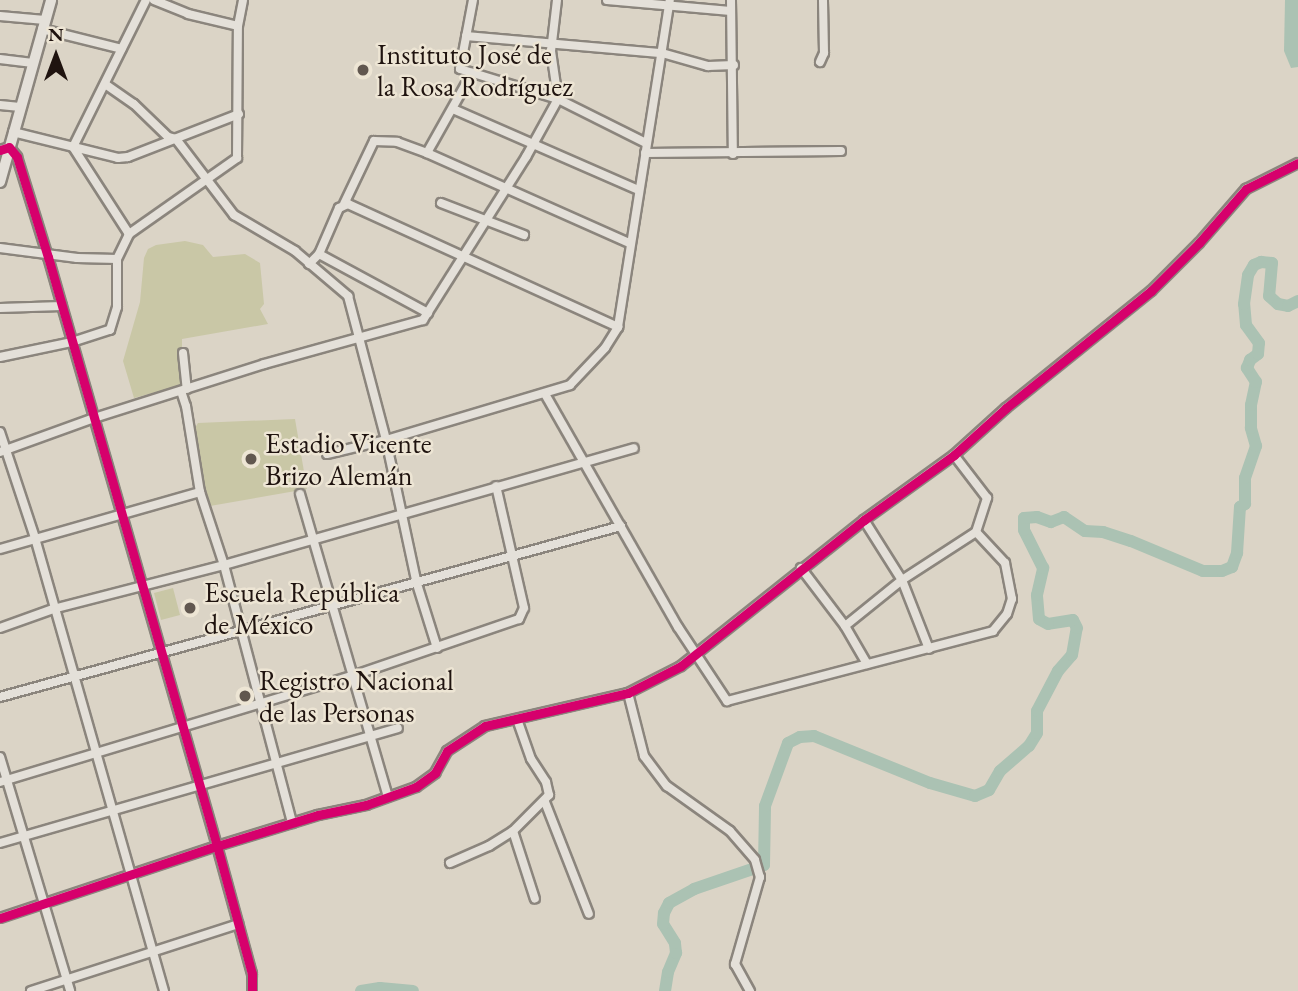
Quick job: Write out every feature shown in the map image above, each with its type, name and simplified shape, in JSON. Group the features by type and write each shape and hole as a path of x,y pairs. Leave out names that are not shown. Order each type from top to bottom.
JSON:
{"main road":[{"path":"0,182 5,148 13,132 51,0"}],"street":[{"path":"73,147 146,0"},
{"path":"154,0 188,15 238,26"},
{"path":"0,357 103,334 114,324 117,259 129,234 237,158 238,26 243,0"},
{"path":"473,0 459,68 558,99 646,143"},
{"path":"3,451 94,418 184,390 418,322 428,313 464,256 533,145 558,99 551,42 557,0"},
{"path":"607,0 731,10"},
{"path":"731,0 734,65 733,154"},
{"path":"820,62 824,52 823,0"},
{"path":"327,454 386,440 545,394 577,382 605,348 618,327 629,243 669,3"},
{"path":"0,16 44,24 122,49"},
{"path":"466,36 662,53 708,66 734,65"},
{"path":"0,59 33,63"},
{"path":"427,153 472,73"},
{"path":"106,84 134,104 168,137 175,139 234,215 295,251 348,296 386,440 417,584 437,648"},
{"path":"0,105 20,107"},
{"path":"453,110 638,190"},
{"path":"13,132 128,157 239,114"},
{"path":"309,264 319,254 328,228 344,204 374,141 397,142 427,153 629,243"},
{"path":"73,147 129,234"},
{"path":"5,148 22,170 62,306 217,846 252,974 252,991"},
{"path":"645,153 841,151"},
{"path":"0,918 217,846 292,823 366,805 416,787 435,773 447,751 469,734 500,721 628,693 699,655 801,568 954,455 1006,408 1174,270 1246,189 1298,163"},
{"path":"441,203 524,235"},
{"path":"344,204 618,327"},
{"path":"0,248 47,255 117,259"},
{"path":"319,254 428,313"},
{"path":"0,308 62,306"},
{"path":"183,353 184,390 200,492 224,565 292,823"},
{"path":"545,394 684,636 727,701 993,631 1007,614 1012,599 1005,564 976,532"},
{"path":"0,432 3,451 35,538 53,609 164,991"},
{"path":"0,628 53,609 224,565 634,447"},
{"path":"845,626 902,580 976,532 987,498 954,455"},
{"path":"3,781 355,675 521,616 524,608 496,486"},
{"path":"0,549 200,492"},
{"path":"300,494 355,675 388,796"},
{"path":"864,520 902,580 929,649"},
{"path":"0,697 241,633 621,526"},
{"path":"801,568 845,626 867,664"},
{"path":"628,693 644,756 667,786 730,831 755,860 760,877 735,964 750,991"},
{"path":"450,863 489,846 513,831 545,802 549,788 531,759 517,719"},
{"path":"0,843 398,728"},
{"path":"0,757 3,781 24,836 42,905 70,991"},
{"path":"545,802 589,914"},
{"path":"513,831 535,899"},
{"path":"31,991 238,924"}],"shaded area":[{"path":"1285,0 1298,0 1298,67 1291,68 1284,51"},
{"path":"185,241 203,245 213,257 245,254 260,263 264,304 260,309 268,324 182,339 182,385 134,398 123,361 140,302 144,258 148,249 156,245"},
{"name":"Estadio Vicente Brizo Alemán","path":"295,419 307,489 210,506 207,503 195,428 198,423"},
{"path":"173,588 180,615 161,620 154,593"}],"waterway":[{"path":"665,991 668,972 676,953 675,943 663,924 664,913 669,903 694,889 764,865 765,806 788,743 800,737 814,736 930,783 975,796 989,790 1000,771 1029,746 1037,733 1037,711 1058,671 1072,655 1077,628 1073,620 1048,624 1039,619 1037,595 1043,568 1024,530 1024,518 1037,517 1051,522 1064,517 1085,531 1103,532 1131,541 1203,571 1222,571 1232,567 1237,553 1240,507 1245,504 1245,478 1256,446 1251,428 1251,405 1256,382 1247,368 1250,360 1258,354 1259,343 1246,325 1244,304 1248,275 1254,265 1261,262 1272,263 1269,296 1278,304 1288,306 1298,301"},
{"path":"361,991 380,988 413,991"}],"cycle path":[{"path":"0,150 9,147 17,157 48,257 217,846 252,974 252,991"},
{"path":"0,918 217,846 318,815 366,805 416,787 435,773 447,751 485,726 628,693 681,666 864,520 954,455 1006,408 1151,291 1199,243 1246,189 1298,163"}],"place":[{"name":"Instituto José de la Rosa Rodríguez","path":"363,70"},
{"name":"Estadio Vicente Brizo Alemán","path":"251,459"},
{"name":"Escuela República de México","path":"190,608"},
{"name":"Registro Nacional de las Personas","path":"245,696"}]}
